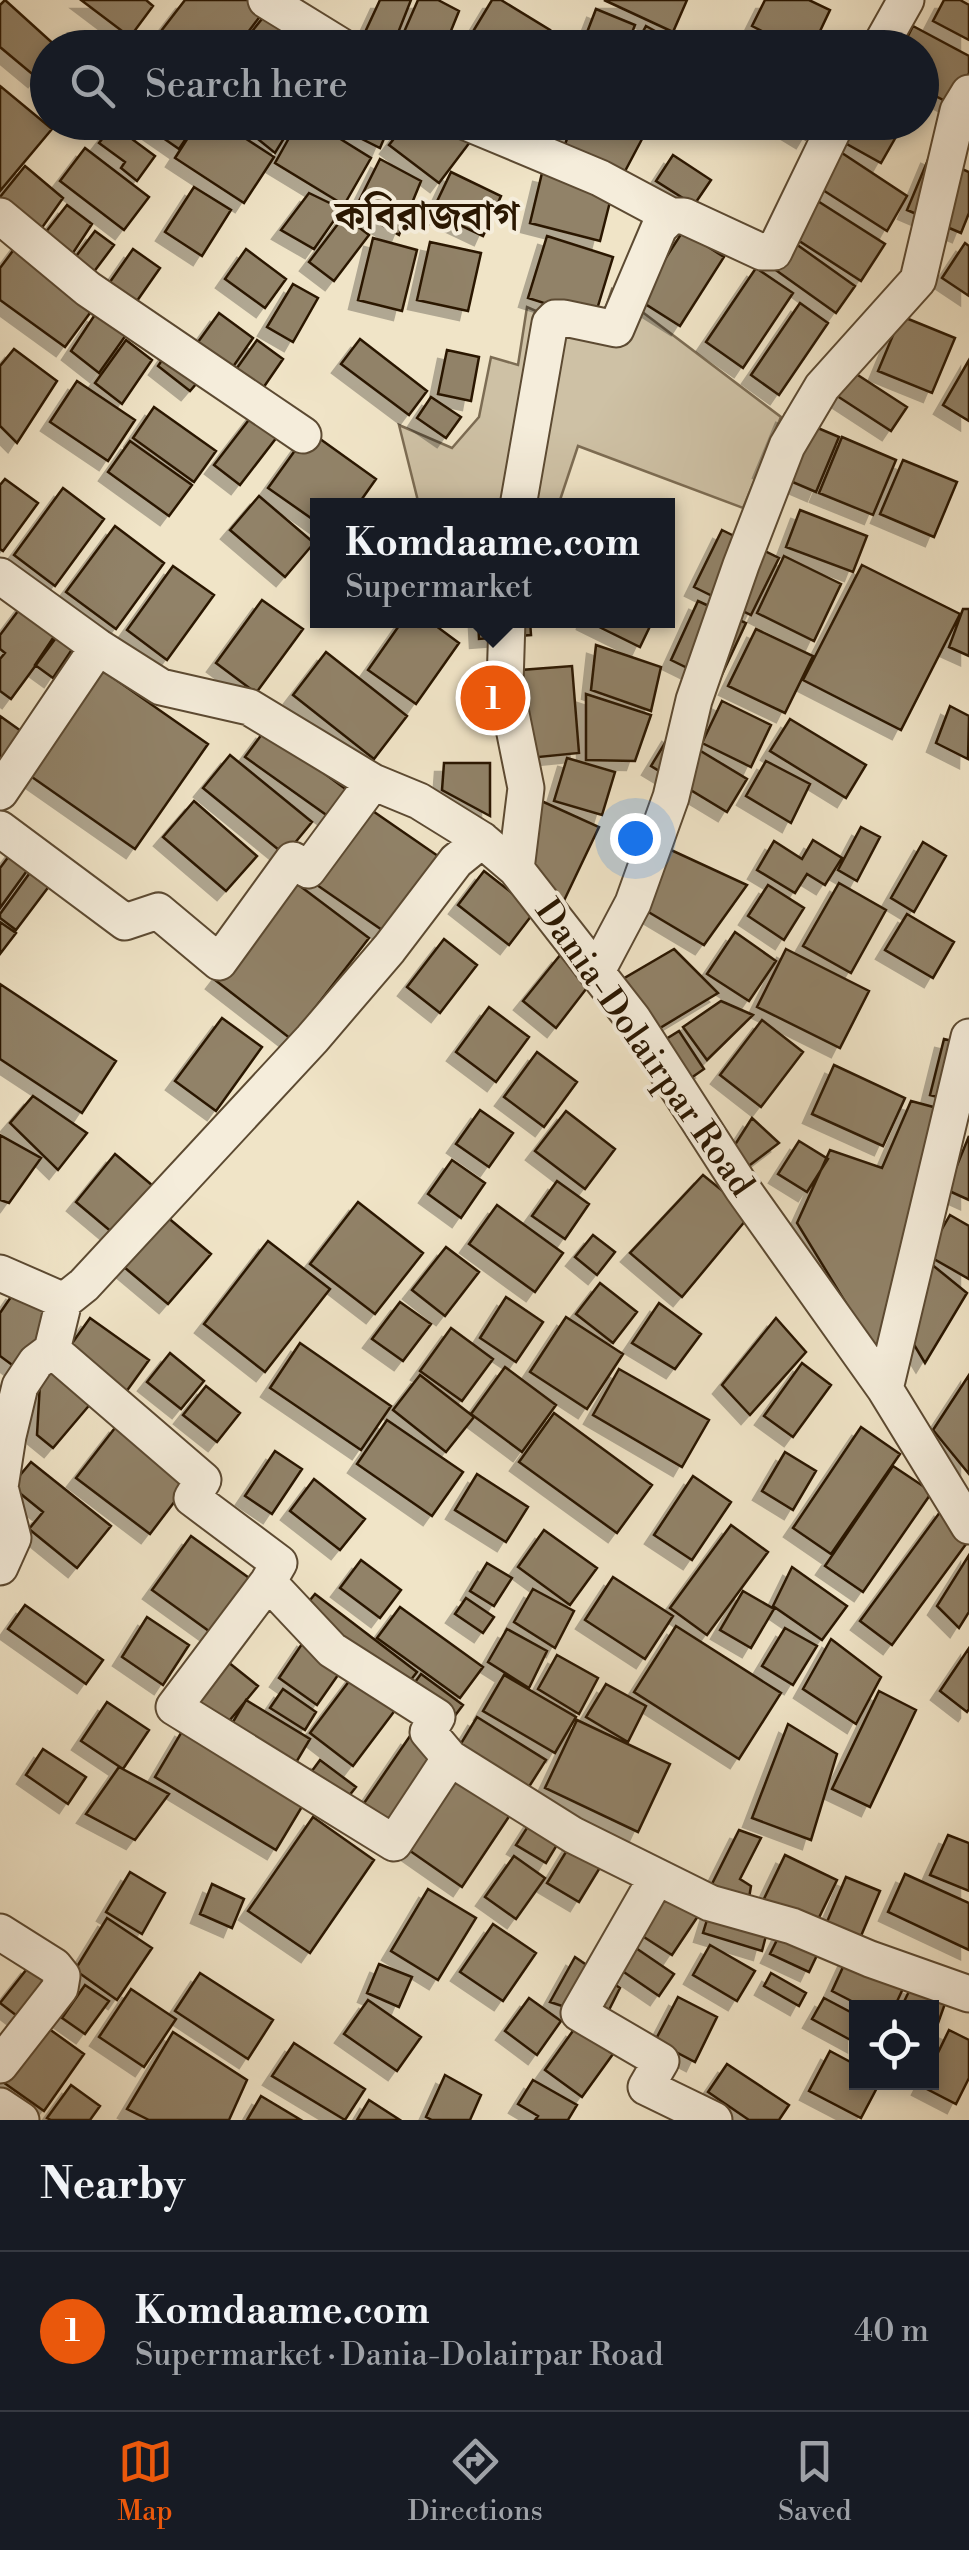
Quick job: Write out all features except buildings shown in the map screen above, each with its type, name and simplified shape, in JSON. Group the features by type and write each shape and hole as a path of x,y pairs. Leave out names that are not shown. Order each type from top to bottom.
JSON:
{"street":[{"path":"266,0 315,30"},
{"path":"889,30 906,0"},
{"path":"597,970 633,903 671,797 694,700 787,446 822,387 918,280 958,111 969,93"},
{"path":"509,140 600,178 671,216 684,216 762,252 774,252 828,140"},
{"path":"0,216 88,289 302,435"},
{"path":"519,498 550,324 556,318 616,329 659,228 671,216"},
{"name":"Dania-Dolairpar Road","path":"6,594 160,687 249,707 373,782 418,801 482,840 516,869 633,1019 742,1188 885,1389 969,1526"},
{"path":"508,628 506,684 526,788 516,869"},
{"path":"0,792 98,647"},
{"path":"0,829 125,922 158,911 219,962 294,860 308,870 373,782"},
{"path":"0,1566 14,1538 0,1487 20,1386 36,1362 52,1350 64,1301 84,1285 312,1039 390,949 456,861 482,840"},
{"path":"885,1389 969,1037"},
{"path":"0,1273 64,1301"},
{"path":"52,1350 204,1480 192,1498 279,1563 174,1707 394,1844 450,1758"},
{"path":"268,1582 332,1650 436,1716 428,1732 450,1758 573,1835 710,1903 792,1926 969,1994"},
{"path":"657,1877 579,2013 660,2061 646,2088 692,2116"},
{"path":"0,1932 54,1966 62,1976 60,1988 0,2065"},
{"path":"0,2106 21,2120"}],"shaded area":[{"path":"612,289 781,417 743,508 578,446 561,498 417,498 399,425 452,448 479,417 491,357 518,365 527,307 596,337"}],"place":[{"name":"Komdaame.com","path":"493,698"}],"district":[{"name":"কবিরাজবাগ","path":"427,217"}]}
